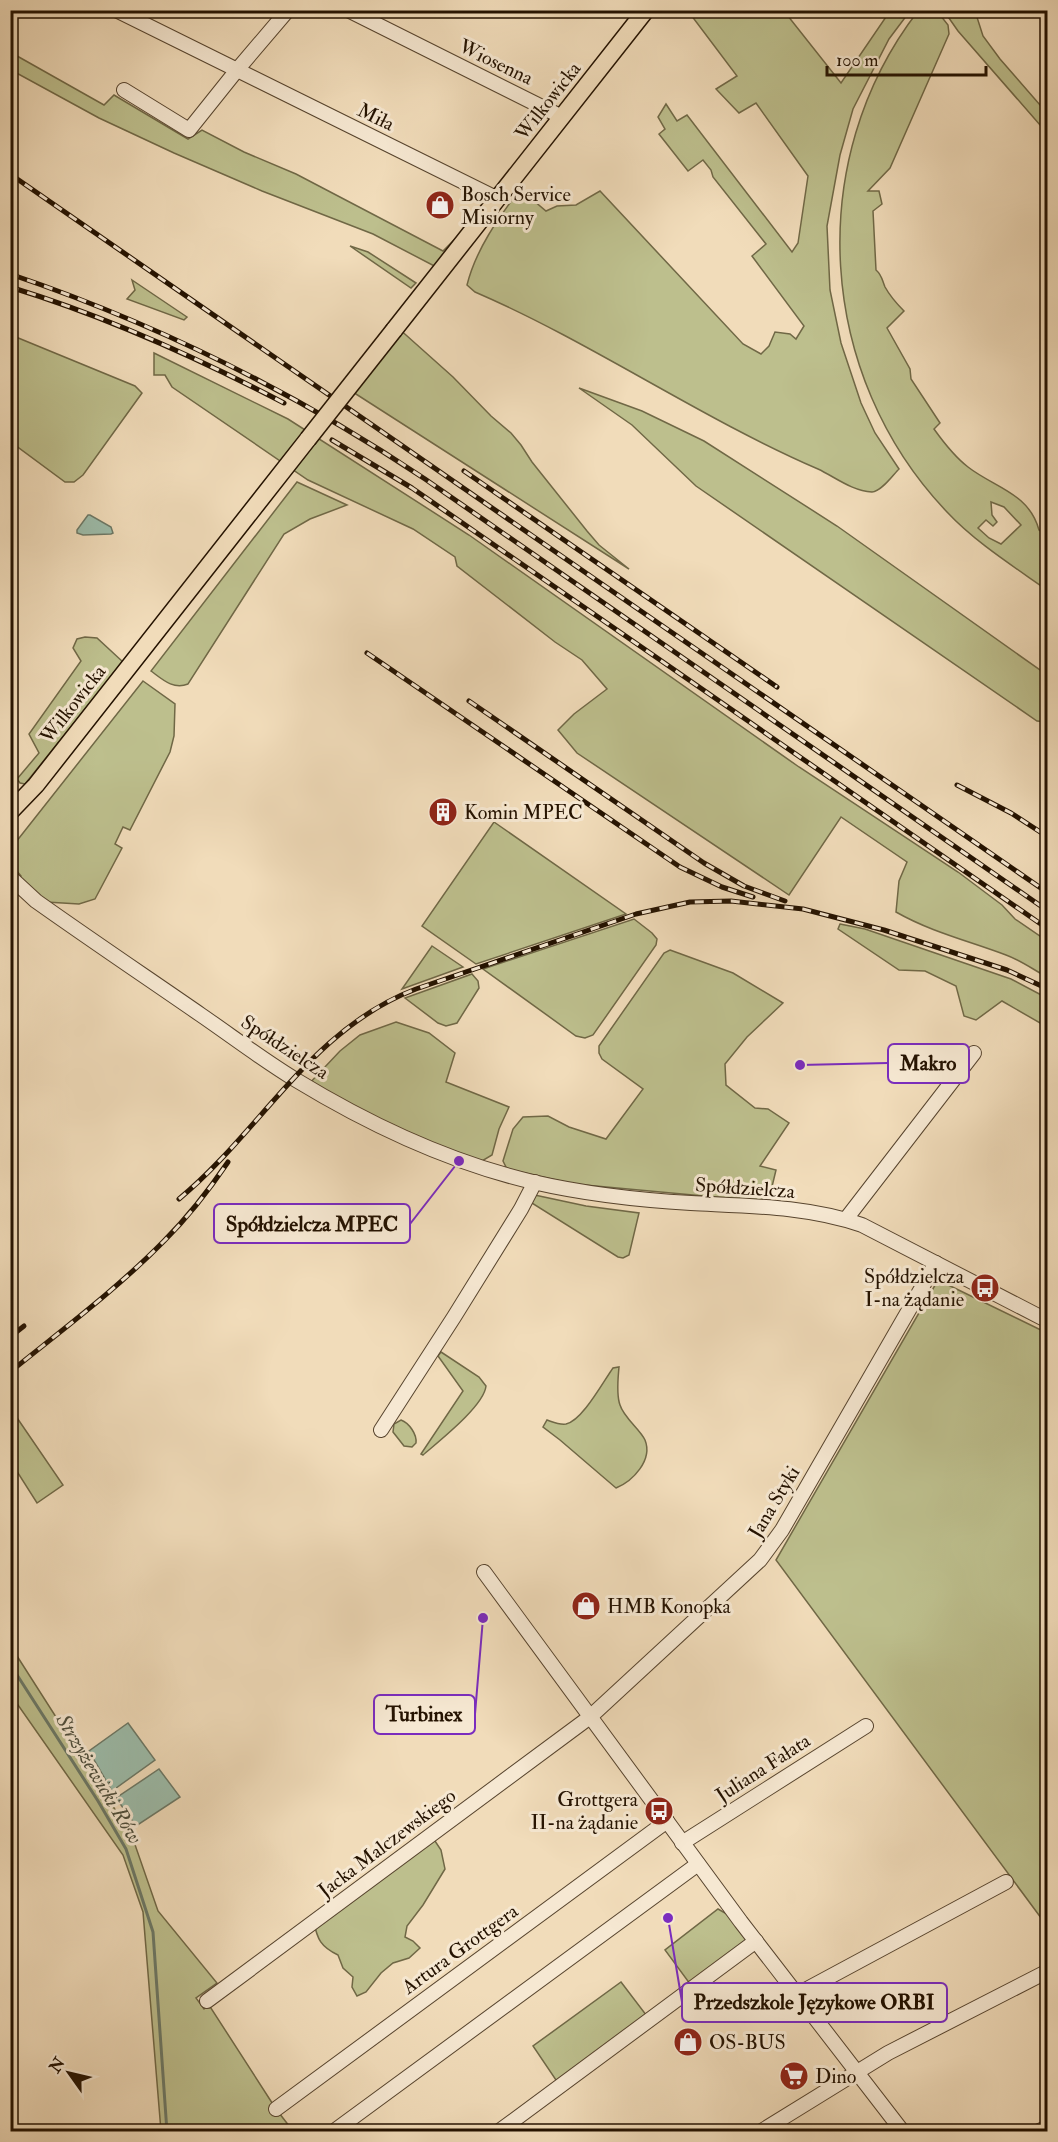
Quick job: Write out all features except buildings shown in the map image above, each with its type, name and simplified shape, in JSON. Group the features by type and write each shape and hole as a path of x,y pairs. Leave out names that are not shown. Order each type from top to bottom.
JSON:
{"main road":[{"name":"Wilkowicka","path":"13,813 646,10"}],"street":[{"name":"Miła","path":"116,10 498,199"},
{"path":"124,90 189,130 288,10"},
{"name":"Wiosenna","path":"348,10 562,117"},
{"name":"Spółdzielcza","path":"10,877 36,901 294,1078 347,1110 399,1136 453,1159 493,1172 604,1196 748,1205 812,1212 846,1219 862,1225 1047,1321"},
{"name":"Spółdzielcza","path":"10,890 36,901"},
{"path":"846,1219 974,1053"},
{"path":"381,1430 521,1209 535,1182"},
{"name":"Jana Styki","path":"590,1717 748,1573 771,1546 936,1263"},
{"path":"484,1572 682,1843 903,2132"},
{"name":"Jacka Malczewskiego","path":"207,2001 590,1717"},
{"name":"Juliana Fałata","path":"682,1843 866,1726"},
{"name":"Artura Grottgera","path":"276,2109 667,1821"},
{"path":"333,2132 698,1864"},
{"path":"796,1995 1006,1882"},
{"path":"498,2132 756,1941"},
{"path":"760,2132 888,2053 1047,1971"},
{"path":"1037,2132 1047,2127"}],"green space":[{"path":"688,11 784,11 841,83 890,11 910,11 889,39 853,109 840,155 827,226 830,290 841,343 861,403 875,433 899,469 875,491 865,491 851,486 774,449 562,334 475,292 467,285 482,247 520,189 546,211 557,206 576,205 600,191 743,344 761,354 769,346 775,332 790,334 796,339 804,326 752,256 766,244 713,177 711,170 703,160 688,171 659,134 665,129 658,117 666,104 677,121 687,115 792,252 798,243 808,176 756,103 739,113 716,89 737,76"},
{"path":"918,11 937,11 948,25 949,34 890,168 868,191 879,191 882,204 873,211 876,270 889,294 904,311 887,328 910,369 911,379 940,423 934,429 968,467 1019,499 1034,518 1039,530 1047,535 1047,590 958,523 904,458 871,397 850,333 841,266 842,199 856,133 881,70","holes":["991,502 1004,507 1021,525 1001,544 989,538 978,528 986,520 993,526 997,522 992,515"]},
{"path":"944,11 975,11 983,36 1047,113 1047,133 958,31"},
{"path":"10,52 104,105 114,95 188,139 202,130 244,152 296,174 443,251 455,239 463,244 442,270 373,234 262,191 99,118 11,70"},
{"path":"350,246 368,252 416,283 411,288"},
{"path":"132,280 187,317 184,320 127,299 135,290"},
{"path":"397,327 511,433 599,545 629,569 345,387"},
{"path":"11,335 135,386 142,393 83,475 74,482 65,482 11,442"},
{"path":"154,353 288,419 469,535 799,767 958,872 1002,905 1015,919 1047,941 1047,977 1011,957 936,931 896,912 899,881 907,862 841,817 789,895 577,753 558,730 574,714 607,689 582,660 555,642 457,566 455,557 413,529 308,480 172,387 165,375 154,375"},
{"path":"579,388 642,411 704,441 837,526 1047,675 1047,722 1037,721 696,486 632,425"},
{"path":"297,482 347,505 310,519 284,534 188,684 173,685 151,671"},
{"path":"97,638 123,662 25,784 20,783 17,779 39,753 29,734 81,661 73,648 77,639"},
{"path":"143,681 175,704 174,736 170,752 130,830 123,827 115,844 122,848 95,899 79,904 46,902 18,880 21,876 16,870 12,847"},
{"path":"494,822 626,914 476,964 422,926"},
{"path":"634,919 652,933 657,939 656,945 593,1035 585,1038 576,1036 483,969"},
{"path":"840,924 865,929 1011,979 1047,998 1047,1027 1002,1001 976,1020 964,1016 956,986 925,971 899,970 838,929"},
{"path":"432,946 463,967 402,989"},
{"path":"670,950 733,973 783,1003 747,1037 725,1064 726,1085 755,1108 768,1109 789,1123 760,1166 776,1170 770,1195 758,1201 574,1184 507,1169 503,1161 513,1129 523,1117 548,1116 569,1127 606,1139 643,1089 602,1059 599,1046 664,953"},
{"path":"472,974 478,981 479,988 457,1023 446,1026 438,1023 405,998"},
{"path":"396,1022 429,1033 455,1053 446,1082 509,1107 499,1129 492,1155 482,1161 452,1152 307,1086 340,1051 360,1035"},
{"path":"530,1194 586,1206 639,1213 629,1255 623,1258 618,1257 527,1200"},
{"path":"938,1280 1047,1333 1047,1926 776,1560"},
{"path":"441,1352 479,1377 486,1386 478,1403 469,1413 423,1455 421,1454 463,1391 438,1356"},
{"path":"619,1367 620,1405 643,1436 647,1448 640,1469 616,1488 543,1427 547,1420 566,1424 579,1416 613,1368"},
{"path":"11,1409 63,1485 37,1503 11,1462"},
{"path":"401,1420 414,1433 416,1443 412,1447 404,1446 393,1432 394,1424"},
{"path":"10,1645 132,1836 158,1911 217,1983 196,1998 204,2009 209,2005 276,2109 293,2131 161,2131 143,1912 123,1855 11,1695"},
{"path":"431,1835 441,1850 445,1869 407,1926 405,1937 420,1948 409,1958 393,1963 381,1973 366,1992 357,1996 352,1987 353,1977 343,1968 338,1955 321,1942 314,1922"},
{"path":"718,1909 741,1922 756,1941 693,1988 665,1950"},
{"path":"621,1982 650,2020 560,2086 533,2046"}],"shaded area":[{"path":"88,515 111,527 113,533 83,535 77,533"},
{"path":"128,1723 155,1760 112,1791 89,1751"},
{"path":"159,1769 180,1797 136,1826 116,1798"}],"waterway":[{"name":"Strzyżewicki Rów","path":"10,1664 126,1849 153,1932 167,2132"}],"railway":[{"path":"10,174 1048,893"},
{"path":"10,274 119,315 225,363 327,418 376,448 425,479 1048,911"},
{"path":"10,287 115,324 284,403"},
{"path":"332,440 412,488 1048,929"},
{"path":"464,471 777,687"},
{"path":"367,653 680,867 722,887 753,897"},
{"path":"469,701 704,863 744,886 785,901"},
{"path":"957,785 1011,813 1048,837"},
{"path":"179,1199 236,1143 317,1055 379,1006 416,989 636,914 690,902 731,901 803,909 884,930 1007,970 1048,989"},
{"path":"10,1372 89,1309 146,1259 190,1213 228,1162"},
{"path":"10,1337 24,1326"}],"place":[{"name":"Bosch Service Misiorny","path":"440,205"},
{"name":"Komin MPEC","path":"443,812"},
{"name":"Makro","path":"800,1065"},
{"name":"Spółdzielcza MPEC","path":"459,1161"},
{"name":"Spółdzielcza I-na żądanie","path":"985,1288"},
{"name":"HMB Konopka","path":"586,1606"},
{"name":"Turbinex","path":"483,1618"},
{"name":"Grottgera II-na żądanie","path":"659,1811"},
{"name":"Przedszkole Językowe ORBI","path":"668,1918"},
{"name":"OS-BUS","path":"688,2042"},
{"name":"Dino","path":"794,2076"}]}
